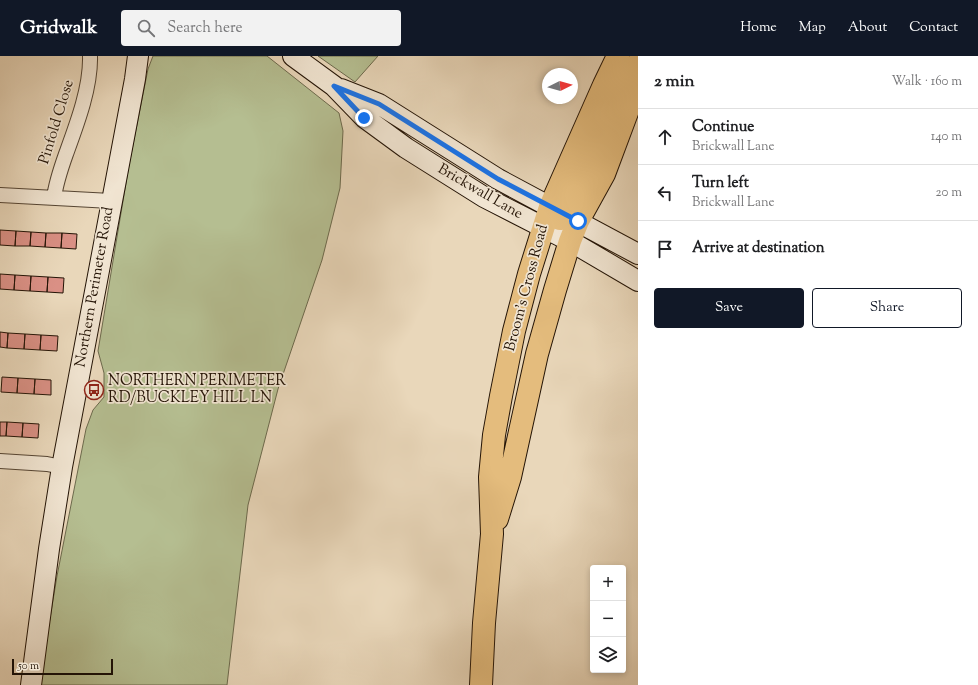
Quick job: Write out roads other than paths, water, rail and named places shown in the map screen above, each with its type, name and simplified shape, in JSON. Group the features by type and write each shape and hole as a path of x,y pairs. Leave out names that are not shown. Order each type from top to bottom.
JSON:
{"highway":[{"name":"Broom's Cross Road","path":"492,534 510,477 537,354 555,290 565,221 604,85 618,56"},
{"path":"565,221 585,168 613,102 638,63"},
{"name":"Broom's Cross Road","path":"481,685 484,623 492,534 490,477 494,435 514,330 543,227 565,221 604,174 638,82"}],"main road":[{"name":"Northern Perimeter Road","path":"31,685 49,549 62,467 135,80 138,56"},
{"name":"Brickwall Lane","path":"293,56 334,86 364,118 406,148 484,197 543,227 565,221 638,254"},
{"name":"Brickwall Lane","path":"334,86 379,104 565,221 638,281"}],"street":[{"name":"Pinfold Close","path":"54,198 56,182 72,137 86,89 90,67 90,56"},
{"path":"0,195 111,201"},
{"path":"0,461 46,464 62,467"}],"place":[{"name":"NORTHERN PERIMETER RD/BUCKLEY HILL LN","path":"94,390"}]}
